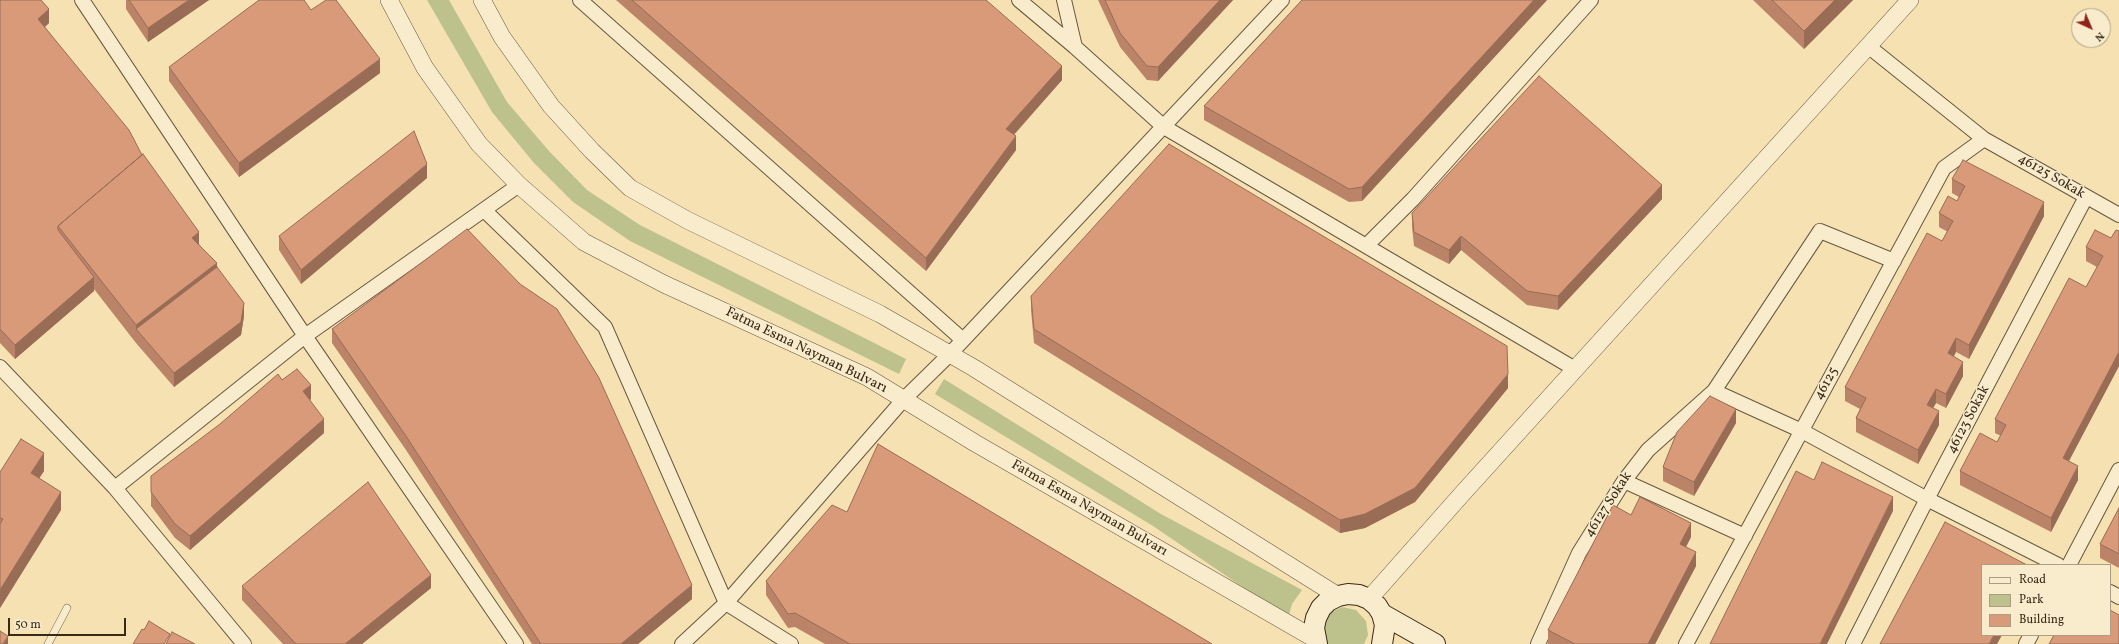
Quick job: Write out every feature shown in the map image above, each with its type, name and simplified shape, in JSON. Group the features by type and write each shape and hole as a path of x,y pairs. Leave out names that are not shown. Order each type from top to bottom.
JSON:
{"main road":[{"path":"1316,641 1314,628 1316,618 1321,608 1328,601 1338,596 1348,594 1359,595 1435,644"},
{"path":"1376,607 1385,625 1382,644"}],"street":[{"path":"82,0 305,336 516,644"},
{"name":"Fatma Esma Nayman Bulvarı","path":"389,0 425,68 479,144 519,185 584,242 664,284 867,377 975,443 1316,641"},
{"path":"482,0 502,37 552,106 592,150 630,188 687,220 880,314 950,354 1338,596"},
{"path":"580,0 963,340"},
{"path":"1019,0 1164,127 1575,369"},
{"path":"1064,0 1075,48"},
{"path":"682,644 726,604 904,400 950,354 1282,0"},
{"path":"1366,246 1413,199 1591,0"},
{"path":"1376,607 1575,369 1910,0"},
{"name":"46125 Sokak","path":"1868,46 1984,139 2119,215"},
{"name":"46125","path":"1686,644 1944,168 1984,139"},
{"path":"115,488 305,336 519,185"},
{"name":"46123 Sokak","path":"1853,644 1927,499 2086,197"},
{"path":"484,210 605,327 726,604 792,644"},
{"name":"46127 Sokak","path":"1538,644 1579,553 1624,482 1648,450 1714,391 1820,231 1894,261"},
{"path":"0,367 115,488 244,644"},
{"path":"1714,391 1802,431 1927,499 2056,564"},
{"path":"2071,564 2119,470"},
{"path":"1624,482 1745,536"}],"lane":[{"path":"48,644 67,608"}],"green space":[{"path":"427,0 449,0 507,102 549,151 587,190 640,225 906,359 899,374 630,241 573,202 534,163 492,112"},
{"path":"944,379 1161,514 1302,590 1292,604 1288,618 1153,526 935,394"},
{"path":"1342,607 1356,610 1366,621 1368,635 1364,644 1326,644 1322,635 1324,619 1329,613"}],"building":[{"path":"0,0 41,0 49,9 38,19 129,130 142,155 58,226 58,230 94,277 15,345 0,329"},
{"path":"129,0 189,0 148,28"},
{"path":"259,0 304,0 311,10 326,0 336,0 380,59 239,163 169,67"},
{"path":"632,0 986,0 1062,66 1006,129 1016,136 926,258"},
{"path":"1105,0 1220,0 1158,67 1147,66 1120,33"},
{"path":"1302,0 1534,0 1362,187 1349,189 1204,106"},
{"path":"1772,0 1835,0 1804,31"},
{"path":"1539,76 1662,185 1558,296 1527,291 1461,236 1449,250 1414,232 1412,213"},
{"path":"414,131 427,164 301,270 279,236"},
{"path":"1169,144 1507,346 1508,374 1415,488 1365,514 1340,520 1034,329 1031,296"},
{"path":"143,154 199,232 192,238 217,263 136,325 58,226"},
{"path":"1963,160 2044,202 1969,345 1956,338 1948,353 1963,362 1946,394 1936,389 1927,405 1939,411 1918,450 1856,418 1866,398 1845,387 1927,233 1942,241 1953,221 1939,213 1948,196 1957,201 1965,186 1952,179"},
{"path":"467,229 520,284 557,309 599,378 692,585 621,644 541,644 406,436 332,329"},
{"path":"2095,230 2111,238 2116,230 2119,231 2119,352 2063,458 2078,466 2051,518 1960,471 1980,433 1997,442 2006,425 1995,419 2069,278 2086,287 2103,256 2086,247"},
{"path":"217,267 244,303 241,322 174,373 136,329"},
{"path":"297,369 311,385 303,391 324,419 190,536 175,524 151,492 151,476 220,424 278,374 282,380"},
{"path":"1710,396 1736,409 1694,482 1663,467 1677,432"},
{"path":"21,439 44,453 31,473 61,492 0,590 0,524 3,519 0,518 0,472"},
{"path":"878,444 1212,644 850,644 795,613 788,614 766,581 832,505 847,512"},
{"path":"1822,462 1893,497 1820,644 1710,644 1796,471 1814,480"},
{"path":"368,482 431,575 345,644 296,644 242,586"},
{"path":"1640,497 1691,523 1680,544 1696,552 1648,644 1575,644 1548,630 1613,505 1631,515"},
{"path":"2119,508 2119,554 2100,544"},
{"path":"1945,522 2025,564 1981,564 1981,636 1993,636 1989,644 1880,644"},
{"path":"2111,611 2119,615 2119,644 2049,644 2053,636 2111,636"},
{"path":"149,621 170,634 164,644 133,644 142,629 144,630"},
{"path":"0,631 8,636 3,644 0,644"},
{"path":"172,632 195,644 166,644"}]}
